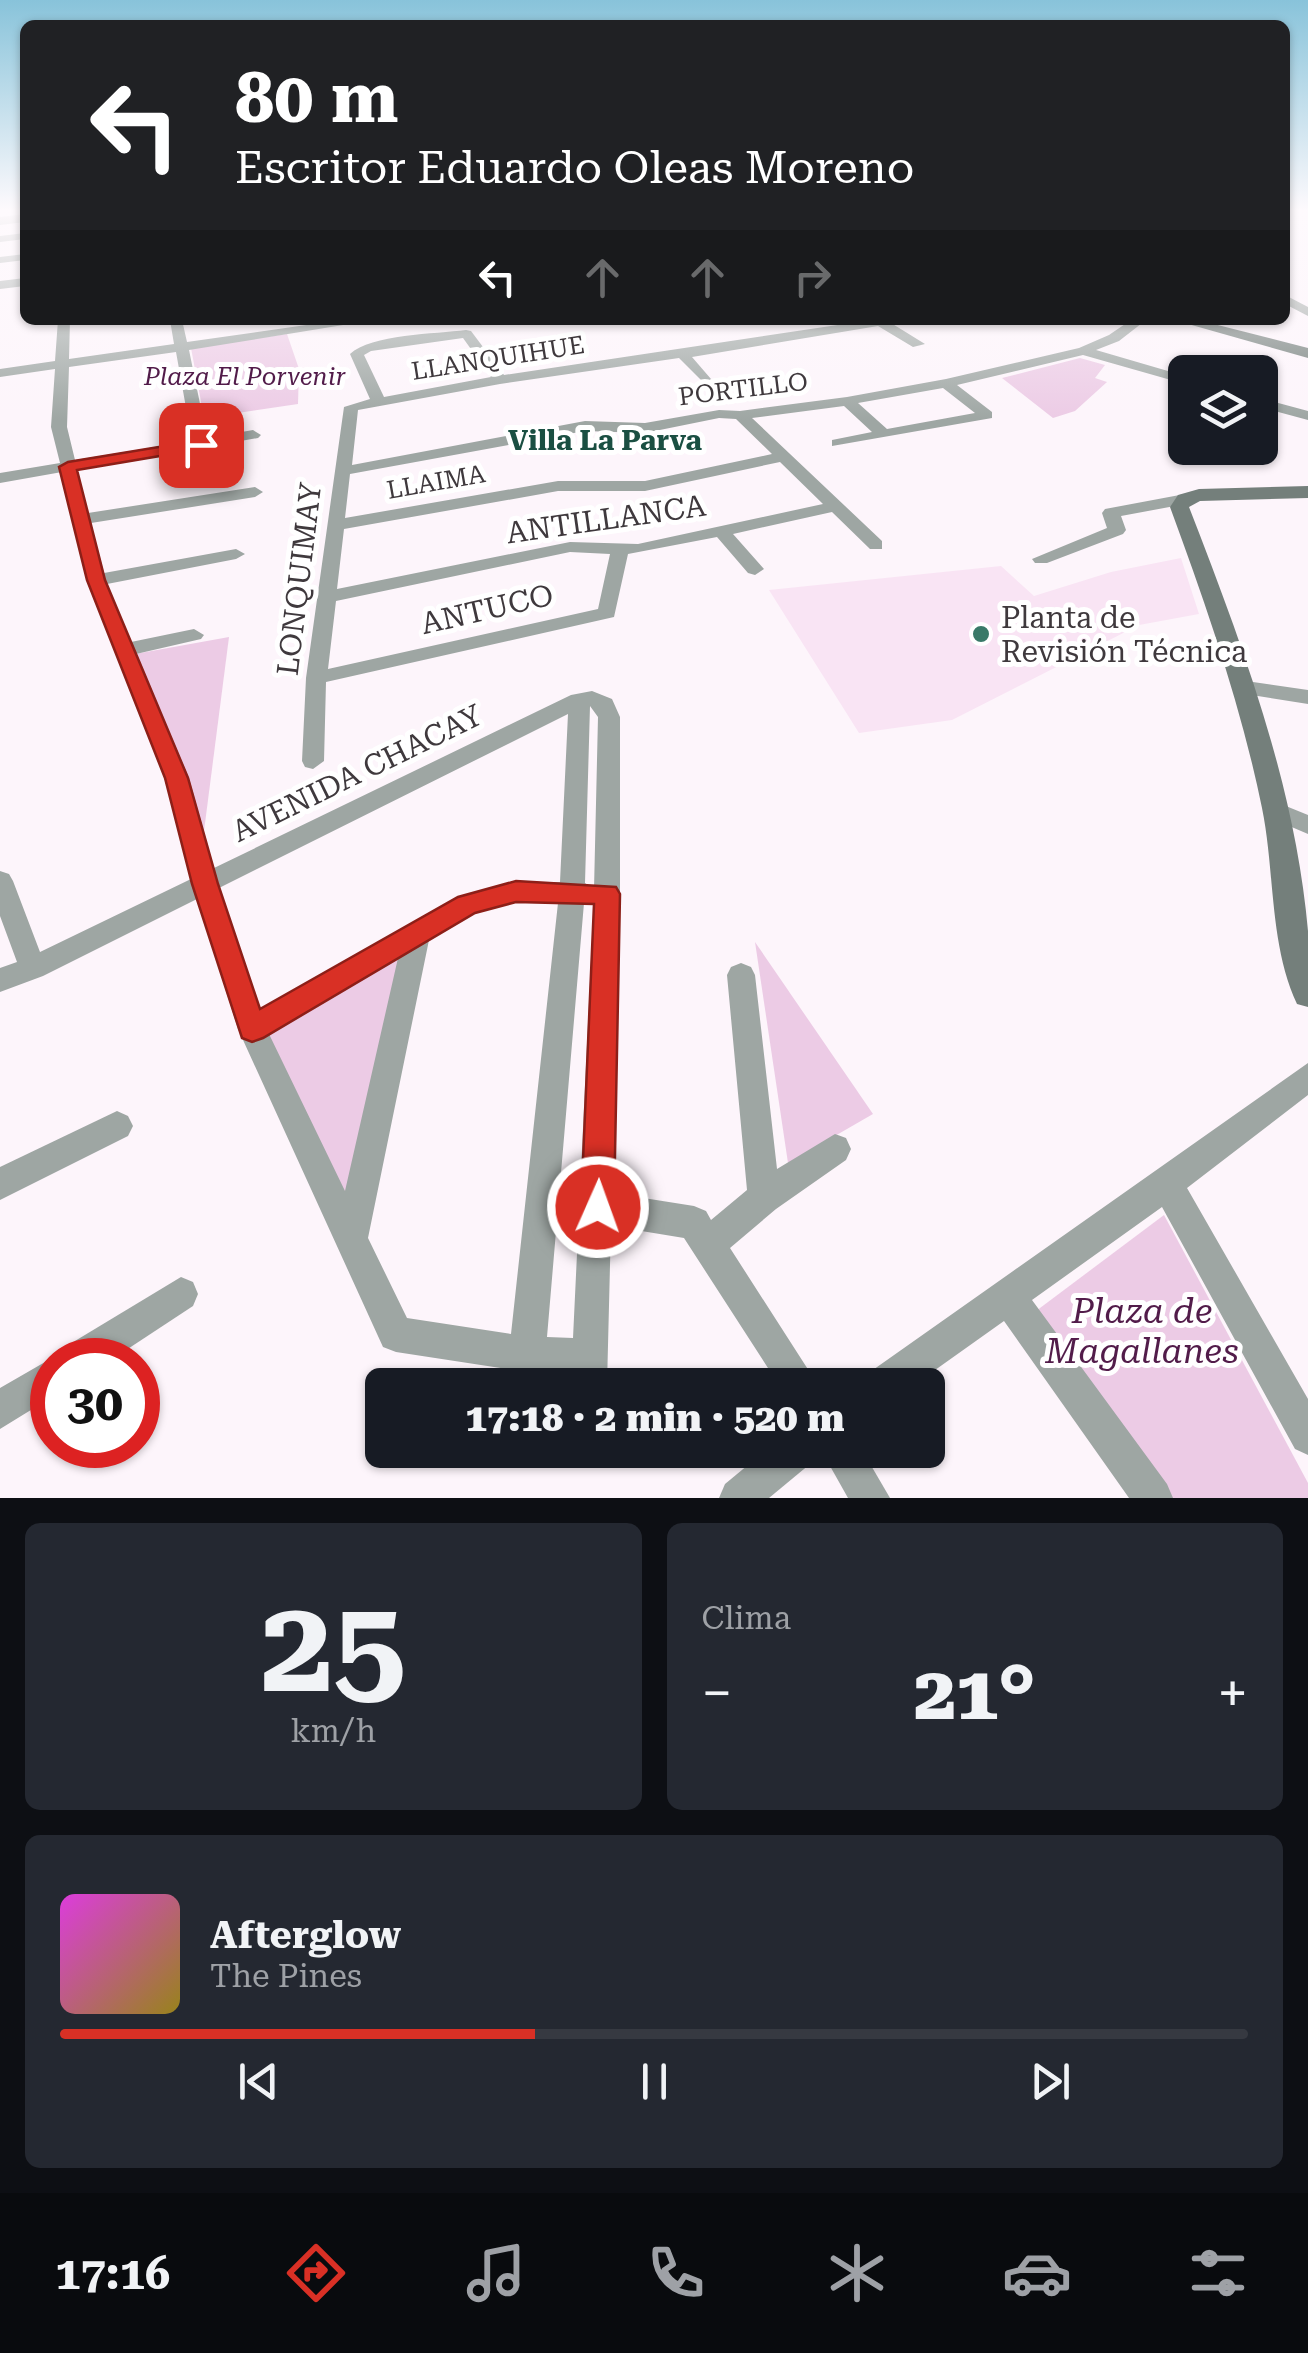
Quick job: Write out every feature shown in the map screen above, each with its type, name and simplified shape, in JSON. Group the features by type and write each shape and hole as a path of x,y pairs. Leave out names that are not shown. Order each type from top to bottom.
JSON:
{"main road":[{"path":"1200,325 1308,353"},
{"path":"1308,492 1184,499 1179,507 1246,688 1276,810 1300,967 1308,994"}],"street":[{"path":"1290,294 1308,312"},
{"path":"64,325 59,427 96,580 177,778 205,884 252,1029 396,1334 518,1368"},
{"path":"177,325 201,445"},
{"path":"0,373 180,347 293,325"},
{"path":"420,325 428,338"},
{"name":"LLANQUIHUE","path":"353,406 862,325"},
{"path":"890,325 918,344"},
{"name":"PORTILLO","path":"343,471 585,426 645,428 719,414 740,415 847,401 946,383 1083,351 1133,325"},
{"path":"378,400 358,351 428,338 466,334 500,380"},
{"path":"785,339 802,356"},
{"path":"1083,351 1168,375"},
{"path":"682,354 704,379"},
{"path":"838,443 987,415 946,383"},
{"path":"847,401 884,434"},
{"name":"LONQUIMAY","path":"313,761 316,678 353,406"},
{"path":"1278,407 1308,416"},
{"path":"740,415 876,545"},
{"path":"0,478 253,435"},
{"name":"LLAIMA","path":"336,526 558,486 645,486 782,457"},
{"path":"81,519 255,492"},
{"path":"1041,558 1117,530 1111,514 1184,499"},
{"name":"ANTILLANCA","path":"327,598 570,547 620,550 833,507"},
{"path":"721,531 755,569"},
{"name":"ANTUCO","path":"316,678 607,613 620,550"},
{"path":"96,580 236,554"},
{"path":"124,650 194,636"},
{"path":"1246,688 1308,696"},
{"path":"525,1368 572,892 579,700 592,698 604,704 609,717 598,1207 590,1368"},
{"name":"AVENIDA CHACAY","path":"0,980 33,968 579,700"},
{"path":"1276,810 1308,825"},
{"path":"0,881 33,968"},
{"path":"252,1029 468,904 496,894 607,894"},
{"path":"351,1239 417,934"},
{"path":"741,976 764,1197"},
{"path":"907,1368 1167,1184 1308,1077"},
{"path":"0,1184 117,1126"},
{"path":"710,1243 764,1197 835,1149"},
{"path":"1167,1184 1308,1436"},
{"path":"598,1207 694,1223 789,1368"},
{"path":"112,1338 181,1294"},
{"path":"1008,1296 1153,1498"},
{"path":"0,1410 30,1390"},
{"path":"739,1498 775,1468"},
{"path":"851,1468 870,1498"}],"shaded area":[{"path":"1181,558 1199,614 1139,625 952,720 859,733 769,590 1001,566 1034,596 1111,572"}],"green space":[{"name":"Plaza El Porvenir","path":"287,334 299,369 298,404 204,418 191,348"},
{"path":"1080,358 1105,365 1095,378 1107,382 1075,411 1053,418 1002,378"},
{"path":"229,637 204,831 135,654"},
{"path":"755,942 873,1114 788,1163"},
{"path":"408,944 349,1210 264,1028"},
{"name":"Plaza de Magallanes","path":"1164,1215 1308,1483 1308,1498 1171,1498 1036,1311"}],"place":[{"name":"Planta de Revisión Técnica","path":"981,634"}],"district":[{"name":"Villa La Parva","path":"605,440"}],"route":[{"path":"201,445 68,467 96,580 177,778 205,884 252,1029 468,904 516,892 607,894 598,1207"}]}
